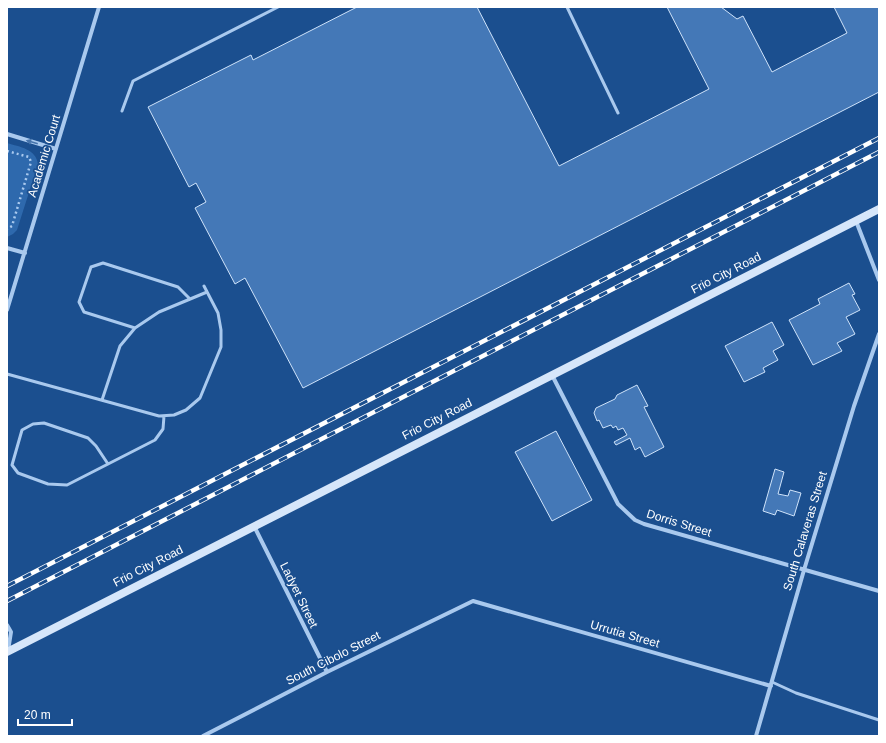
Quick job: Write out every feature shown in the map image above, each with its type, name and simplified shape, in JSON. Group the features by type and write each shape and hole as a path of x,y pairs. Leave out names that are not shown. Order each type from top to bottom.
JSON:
{"street":[{"name":"Academic Court","path":"7,310 99,7"},
{"path":"7,134 56,149"},
{"name":"Frio City Road","path":"7,651 879,209"},
{"path":"856,220 878,272 879,280"},
{"path":"7,248 25,253"},
{"name":"South Calaveras Street","path":"756,736 804,570 854,406 879,334"},
{"name":"Dorris Street","path":"552,375 618,504 635,520 644,524 879,591"},
{"name":"Ladyet Street","path":"254,526 327,672"},
{"name":"South Cibolo Street","path":"203,736 327,672 473,601"},
{"name":"Urrutia Street","path":"473,601 771,684"},
{"path":"7,625 11,632 7,651"}],"lane":[{"path":"122,111 133,81 277,7"},
{"path":"567,7 618,113"},
{"path":"135,328 84,312 79,302 91,267 103,263 178,287 190,299"},
{"path":"7,374 159,416 174,415 186,410 200,398 221,347 221,330 218,313 204,286"},
{"path":"102,400 120,346 135,328 159,312 207,292"},
{"path":"108,464 96,446 88,438 44,423 33,424 22,430 12,465 18,473 48,484 67,485 155,440 163,429 164,416"},
{"path":"771,684 879,720"}],"path":[{"path":"7,151 29,157 31,162 12,226 7,229"}],"shaded area":[{"path":"7,143 27,149 37,159 38,164 17,230 7,237"}],"building":[{"path":"357,7 477,7 559,166 709,89 667,7 721,7 737,19 743,16 772,72 847,33 834,7 879,7 879,92 303,388 245,278 235,284 195,208 206,202 196,183 189,187 148,107 251,55 253,60"},
{"path":"849,283 855,294 852,295 860,310 846,317 855,334 837,343 842,351 813,365 789,320 820,304 818,299"},
{"path":"772,322 784,345 773,351 778,360 763,368 765,372 744,382 725,346"},
{"path":"637,385 648,406 644,407 664,447 645,457 640,447 635,450 630,438 616,445 614,442 627,435 623,428 618,430 616,426 613,428 611,425 603,428 599,420 597,421 594,413 596,408 615,399 617,395"},
{"path":"556,431 592,500 552,521 515,452"},
{"path":"775,469 784,472 778,494 788,496 790,490 801,493 794,516 777,510 775,515 763,511"}],"railway":[{"path":"7,586 879,138"},
{"path":"7,601 879,152"}]}
